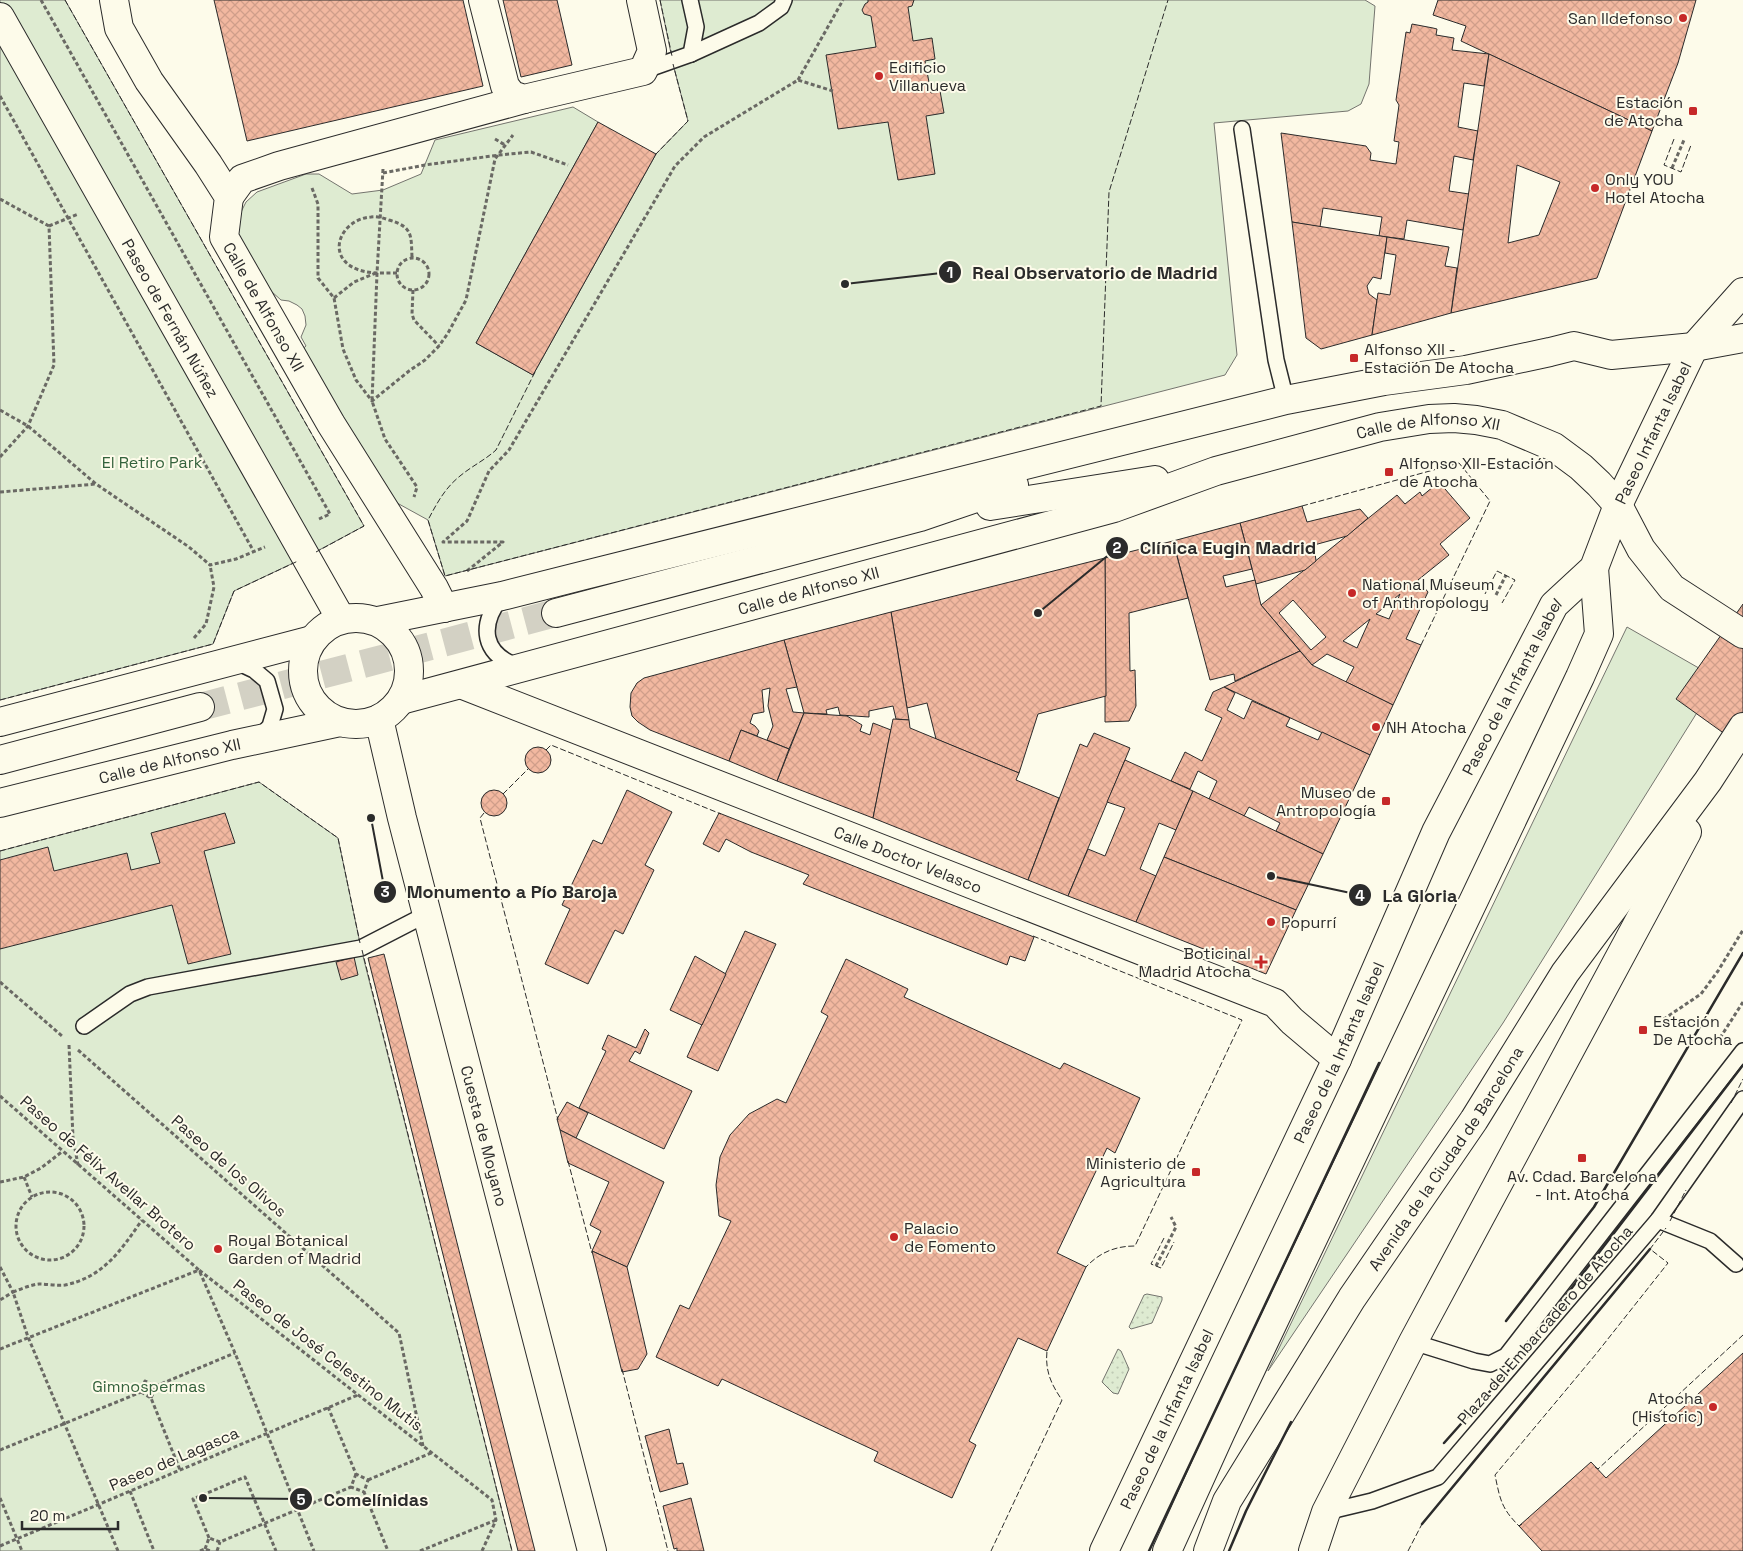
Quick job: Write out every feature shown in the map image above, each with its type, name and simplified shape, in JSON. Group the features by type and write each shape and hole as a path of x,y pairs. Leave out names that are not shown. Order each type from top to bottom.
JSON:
{"main road":[{"path":"114,0 119,28 149,81 229,197 242,180 300,160 524,99 642,71 652,52 641,0"},
{"path":"483,0 504,86 512,95 524,99"},
{"name":"Paseo de Fernán Núñez","path":"0,17 341,619"},
{"name":"Calle de Alfonso XII","path":"229,197 224,238 331,424 434,588 444,608"},
{"path":"1694,347 1743,292"},
{"name":"Paseo Infanta Isabel","path":"1743,338 1694,347 1618,505 1641,549 1672,588 1743,634"},
{"name":"Calle de Alfonso XII","path":"378,621 395,635 406,655 409,671 408,683 400,700 392,710 379,719 358,725 340,722 327,716 315,706 304,686 302,663 312,640 325,627 341,619 360,617 378,621 502,596 1286,400 1384,381 1466,370 1574,346 1611,355 1694,347"},
{"name":"Calle de Alfonso XII","path":"400,700 463,685 1114,508 1216,471 1380,427 1429,419 1462,418 1502,425 1554,447 1581,467 1618,505"},
{"name":"Calle de Alfonso XII","path":"556,613 920,517 1205,421"},
{"name":"Calle de Alfonso XII","path":"920,517 1216,471"},
{"name":"Paseo de la Infanta Isabel","path":"1166,1551 1599,634 1594,568 1618,505"},
{"name":"Paseo de la Infanta Isabel","path":"1104,1551 1337,1059 1436,832 1554,605 1594,568"},
{"name":"Calle de Alfonso XII","path":"0,722 312,640"},
{"name":"Calle Doctor Velasco","path":"463,685 1275,1003 1292,1021 1337,1059"},
{"path":"0,760 200,707"},
{"name":"Cuesta de Moyano","path":"379,719 427,914 592,1551"},
{"name":"Calle de Alfonso XII","path":"0,804 258,739 340,722"},
{"name":"Avenida de la Ciudad de Barcelona","path":"1208,1551 1227,1501 1352,1298 1474,1120 1565,973 1708,782 1743,728"},
{"name":"Avenida de la Ciudad de Barcelona","path":"1313,1551 1326,1512 1413,1342 1688,832 1708,782"}],"lane":[{"path":"690,0 696,27 691,54"},
{"path":"642,71 691,54 759,22 781,7 784,0"},
{"path":"1242,129 1276,360 1286,400"},
{"path":"502,596 490,615 488,625 492,649 498,657 522,668"},
{"path":"233,660 254,670 267,682 275,709 270,726 258,739"},
{"path":"84,1026 130,994 148,987 361,948 427,914"},
{"name":"Plaza del Embarcadero de Atocha","path":"1413,1342 1474,1361 1490,1364 1506,1356 1743,1051"},
{"name":"Plaza del Embarcadero de Atocha","path":"1326,1512 1372,1501 1438,1477 1658,1220 1743,1099"},
{"path":"1658,1220 1710,1241 1736,1264"}],"path":[{"path":"41,0 330,514 254,552 236,559 210,565"},
{"path":"462,577 467,570 503,542 443,542 467,521 489,471 509,450 675,166 704,137 798,80 843,0"},
{"path":"798,80 833,91"},
{"path":"0,96 254,552"},
{"path":"372,401 425,360 439,346 466,300 495,159 519,127 524,99"},
{"path":"378,139 383,158 383,173 372,401 384,439 417,487 413,502"},
{"path":"1672,168 1684,140"},
{"path":"383,173 498,154 531,152 568,165"},
{"path":"300,160 318,204 318,278 334,298 343,349 356,380 372,401"},
{"path":"0,199 49,226 54,364 28,426 0,457"},
{"path":"397,273 377,273 358,269 342,258 338,249 343,232 357,220 370,217 403,225 408,229 411,236 412,257"},
{"path":"412,257 420,258 430,270 427,284 421,289 406,289 401,284 397,273 400,264 412,257"},
{"path":"334,298 354,282 377,273"},
{"path":"413,290 412,314 414,320 439,346"},
{"path":"0,410 28,426 96,484 189,547 210,565 214,587 206,624 195,638 186,640"},
{"path":"0,492 96,484"},
{"path":"1496,595 1506,575"},
{"path":"1658,1023 1701,994 1718,971 1743,930"},
{"name":"Paseo de los Olivos","path":"0,982 399,1333 423,1446"},
{"path":"1724,1032 1743,1002"},
{"path":"68,1041 73,1138 78,1165"},
{"name":"Paseo de Félix Avellar Brotero","path":"0,1096 199,1270"},
{"path":"0,1182 24,1177 41,1168 63,1151"},
{"path":"24,1177 32,1197"},
{"path":"49,1191 61,1194 72,1200 80,1209 84,1231 77,1246 65,1256 53,1260 42,1259 31,1254 23,1246 18,1236 16,1224 19,1211 26,1201 32,1197 49,1191"},
{"path":"1156,1266 1176,1227 1170,1217"},
{"path":"0,1300 13,1292 38,1284 64,1285 82,1280 101,1270 121,1251 142,1220"},
{"path":"0,1267 13,1292 28,1337 118,1551"},
{"path":"0,1349 199,1270 235,1353 314,1551"},
{"name":"Paseo de José Celestino Mutis","path":"199,1270 492,1500 496,1520"},
{"path":"151,1398 156,1386 235,1353"},
{"path":"0,1450 141,1392 145,1381 156,1386"},
{"path":"141,1392 151,1398 180,1470"},
{"name":"Paseo de Lagasca","path":"0,1546 358,1395"},
{"path":"328,1407 356,1474 368,1480"},
{"path":"388,1551 364,1492 368,1480 432,1453"},
{"path":"351,1487 356,1474"},
{"path":"205,1549 209,1538 193,1499 245,1477 276,1551"},
{"path":"209,1538 220,1542 351,1487 364,1492"},
{"path":"130,1491 154,1551"},
{"path":"0,1498 22,1551"},
{"path":"420,1551 496,1520"},
{"path":"482,1551 496,1520"},
{"path":"217,1551 220,1542"},
{"path":"200,1551 205,1549 211,1551"}],"green space":[{"name":"El Retiro Park","path":"0,0 65,0 364,526 306,557 234,591 213,644 0,700"},
{"path":"660,0 1365,0 1375,6 1369,84 1361,104 1348,111 1214,123 1237,355 1225,375 445,576 428,520 388,498 300,351 306,346 301,337 306,325 302,309 289,301 281,300 263,284 238,238 239,216 246,202 257,192 306,174 319,174 352,194 383,190 421,174 435,140 573,107 598,122 476,343 533,375 656,154 688,121 674,68"},
{"path":"1627,627 1718,679 1503,1023 1268,1371"},
{"name":"Royal Botanical Garden of Madrid","path":"259,782 338,838 361,948 512,1551 0,1551 0,851"},
{"path":"1144,1295 1162,1297 1152,1323 1131,1329 1129,1327"},
{"path":"1118,1349 1121,1351 1129,1369 1118,1394 1113,1393 1102,1382"}],"building":[{"path":"214,0 463,0 483,86 247,141"},
{"path":"503,0 557,0 572,65 521,77"},
{"name":"Edificio Villanueva","path":"868,0 914,0 912,6 908,7 913,41 932,38 935,59 925,61 931,93 940,91 944,113 926,116 935,174 898,180 888,122 838,129 826,55 876,47 871,16 864,14 862,10"},
{"path":"1438,0 1696,0 1678,63 1652,131 1461,41 1466,26 1433,15"},
{"path":"1412,24 1437,29 1436,35 1454,38 1452,50 1489,54 1484,86 1464,83 1458,127 1478,131 1473,160 1454,156 1449,191 1469,194 1463,230 1407,220 1404,239 1379,236 1382,217 1323,208 1320,227 1292,222 1281,133 1366,146 1371,153 1370,160 1396,164 1399,142 1394,141 1399,105 1396,100 1406,32 1410,33"},
{"name":"Only YOU Hotel Atocha","path":"1489,54 1652,131 1597,278 1451,313","holes":["1517,165 1560,182 1539,235 1508,243"]},
{"path":"598,122 656,154 533,375 476,343"},
{"path":"1292,222 1387,237 1381,279 1373,277 1367,286 1369,294 1377,300 1372,335 1321,349 1306,338"},
{"path":"1387,237 1449,247 1445,266 1457,268 1451,313 1372,335 1378,293 1390,295 1396,255 1385,253"},
{"name":"National Museum of Anthropology","path":"1439,482 1470,518 1440,544 1449,555 1418,580 1428,592 1406,639 1421,645 1393,705 1346,682 1354,667 1327,654 1312,665 1261,605 1397,495 1405,504 1420,492 1422,496","holes":["1400,594 1389,619 1376,614","1293,600 1326,637 1311,650 1279,613","1370,619 1357,648 1343,641"]},
{"path":"1302,506 1307,522 1360,509 1368,518 1347,536 1314,545 1316,561 1305,570 1256,584 1240,523"},
{"path":"1240,523 1252,569 1223,576 1226,587 1255,580 1261,605 1300,651 1235,681 1234,674 1210,680 1173,541"},
{"path":"1173,541 1188,598 1129,613 1130,671 1135,670 1136,706 1129,721 1105,722 1105,558"},
{"path":"1105,558 1106,696 1038,714 1019,773 936,739 927,703 907,708 891,612"},
{"path":"1743,604 1743,747 1676,699"},
{"path":"891,612 909,720 896,719 893,706 869,711 869,717 840,715 838,707 826,710 827,714 804,713 784,640"},
{"path":"784,640 797,687 786,689 793,712 804,713 789,749 767,740 773,726 768,706 770,688 762,690 764,712 753,714 750,723 759,731 757,736 741,730 729,761 650,730 632,716 630,707 631,693 637,683 644,678"},
{"path":"1300,651 1312,665 1393,705 1370,755 1224,687"},
{"path":"1224,687 1235,693 1227,710 1244,719 1252,701 1290,718 1286,726 1318,740 1322,732 1370,755 1323,854 1276,831 1280,823 1249,807 1244,816 1209,799 1217,781 1198,771 1190,789 1171,781 1185,752 1202,761 1222,718 1205,710 1213,692"},
{"path":"804,713 847,716 862,725 860,731 870,735 873,723 891,730 873,818 777,781"},
{"path":"893,719 909,720 910,728 1019,773 1016,780 1059,798 1028,880 873,818"},
{"path":"741,730 789,749 777,781 729,761"},
{"path":"1094,733 1130,748 1068,896 1028,880 1080,744 1087,747"},
{"path":"538,747 547,751 551,760 547,769 538,773 529,769 525,760 529,751"},
{"path":"1125,760 1193,791 1176,830 1159,823 1140,869 1156,876 1136,922 1068,896 1088,849 1105,856 1125,808 1107,802"},
{"path":"494,790 503,794 507,803 503,812 494,816 485,812 481,803 485,794"},
{"path":"627,790 672,812 645,865 654,870 623,934 615,930 588,984 545,964 570,909 562,905 593,840 602,844"},
{"path":"1193,791 1323,854 1296,910 1164,857"},
{"path":"225,813 235,843 204,851 231,954 188,964 172,905 0,949 0,860 48,847 54,871 127,853 131,870 160,863 151,833"},
{"path":"719,813 1034,937 1025,961 1010,956 1007,965 803,884 809,875 751,852 726,839 719,852 703,844"},
{"path":"1164,857 1296,910 1266,974 1136,922"},
{"path":"745,931 776,944 718,1071 687,1057"},
{"path":"384,954 535,1551 518,1551 368,958"},
{"path":"695,956 726,974 702,1025 670,1010"},
{"path":"354,957 358,975 341,980 336,962"},
{"name":"Palacio de Fomento","path":"846,959 908,989 904,997 1060,1069 1064,1063 1140,1098 1115,1153 1107,1148 1057,1253 1086,1267 1047,1351 1018,1338 969,1441 976,1445 952,1498 874,1461 878,1452 722,1379 718,1386 656,1357 680,1305 689,1309 731,1221 719,1216 716,1185 720,1157 730,1135 749,1114 777,1099 786,1103 828,1016 821,1012"},
{"path":"645,1029 649,1033 640,1054 635,1051 629,1061 692,1091 664,1149 579,1108 606,1051 602,1049 608,1035 636,1048"},
{"path":"567,1102 588,1113 576,1138 560,1130 557,1119"},
{"path":"560,1130 664,1182 627,1267 592,1251 601,1231 590,1225 609,1182 568,1163"},
{"path":"592,1251 627,1267 647,1354 638,1369 622,1372"},
{"name":"Atocha (Historic)","path":"1743,1353 1743,1551 1542,1551 1519,1526 1591,1462 1606,1478"},
{"path":"669,1429 677,1464 683,1463 688,1484 660,1492 645,1436"},
{"path":"691,1498 704,1551 677,1551 677,1548 674,1549 663,1506"}],"tunnel":[{"path":"200,707 556,613"}],"fence":[{"path":"65,0 364,526 316,552"},
{"path":"660,0 672,56"},
{"path":"535,372 496,450 465,472 450,486 428,520 445,576 1101,406 1109,192 1168,0"},
{"path":"655,155 688,121 673,64"},
{"path":"1674,139 1664,165 1681,172 1691,145"},
{"path":"1302,506 1459,463 1490,501 1421,645"},
{"path":"0,700 213,644 234,591 298,561"},
{"path":"1485,594 1497,571 1515,580 1502,603"},
{"path":"546,750 551,745 721,814"},
{"path":"503,794 528,769"},
{"path":"0,851 259,782 338,838 360,943"},
{"path":"484,813 480,818 558,1120"},
{"path":"1033,936 1242,1020 1135,1246 1121,1247 1109,1251 1097,1257 1086,1267"},
{"path":"362,950 512,1551"},
{"path":"1731,1103 1743,1079"},
{"path":"568,1161 592,1253"},
{"path":"1670,1221 1686,1190"},
{"path":"1522,1524 1519,1526 1505,1508 1500,1497 1495,1475 1596,1354 1668,1263 1650,1249 1666,1228"},
{"path":"1164,1238 1151,1264 1161,1268 1174,1242"},
{"path":"1595,1467 1598,1469 1743,1335"},
{"path":"991,1551 1062,1400 1050,1377 1047,1365 1047,1351"},
{"path":"622,1369 668,1551"},
{"path":"1408,1551 1422,1524"}],"wall":[{"path":"1506,1321 1594,1207 1743,953"},
{"path":"1149,1551 1379,1063"},
{"path":"1444,1443 1508,1371 1743,1065"},
{"path":"1422,1524 1650,1249"},
{"path":"1229,1551 1246,1511 1291,1422"}],"place":[{"name":"San Ildefonso","path":"1683,18"},
{"name":"Edificio Villanueva","path":"879,76"},
{"name":"Estación de Atocha","path":"1693,111"},
{"name":"Only YOU Hotel Atocha","path":"1595,188"},
{"name":"Real Observatorio de Madrid","path":"845,284"},
{"name":"Alfonso XII - Estación De Atocha","path":"1354,358"},
{"name":"Alfonso XII-Estación de Atocha","path":"1389,472"},
{"name":"National Museum of Anthropology","path":"1352,593"},
{"name":"Clínica Eugin Madrid","path":"1038,613"},
{"name":"NH Atocha","path":"1376,727"},
{"name":"Museo de Antropología","path":"1386,801"},
{"name":"Monumento a Pío Baroja","path":"371,818"},
{"name":"La Gloria","path":"1271,876"},
{"name":"Popurrí","path":"1271,922"},
{"name":"Boticinal Madrid Atocha","path":"1261,962"},
{"name":"Estación De Atocha","path":"1643,1030"},
{"name":"Av. Cdad. Barcelona - Int. Atocha","path":"1582,1158"},
{"name":"Ministerio de Agricultura","path":"1196,1172"},
{"name":"Palacio de Fomento","path":"894,1237"},
{"name":"Royal Botanical Garden of Madrid","path":"218,1249"},
{"name":"Atocha (Historic)","path":"1713,1407"},
{"name":"Comelínidas","path":"203,1498"}],"park label":[{"name":"Gimnospermas","path":"149,1386"}]}
